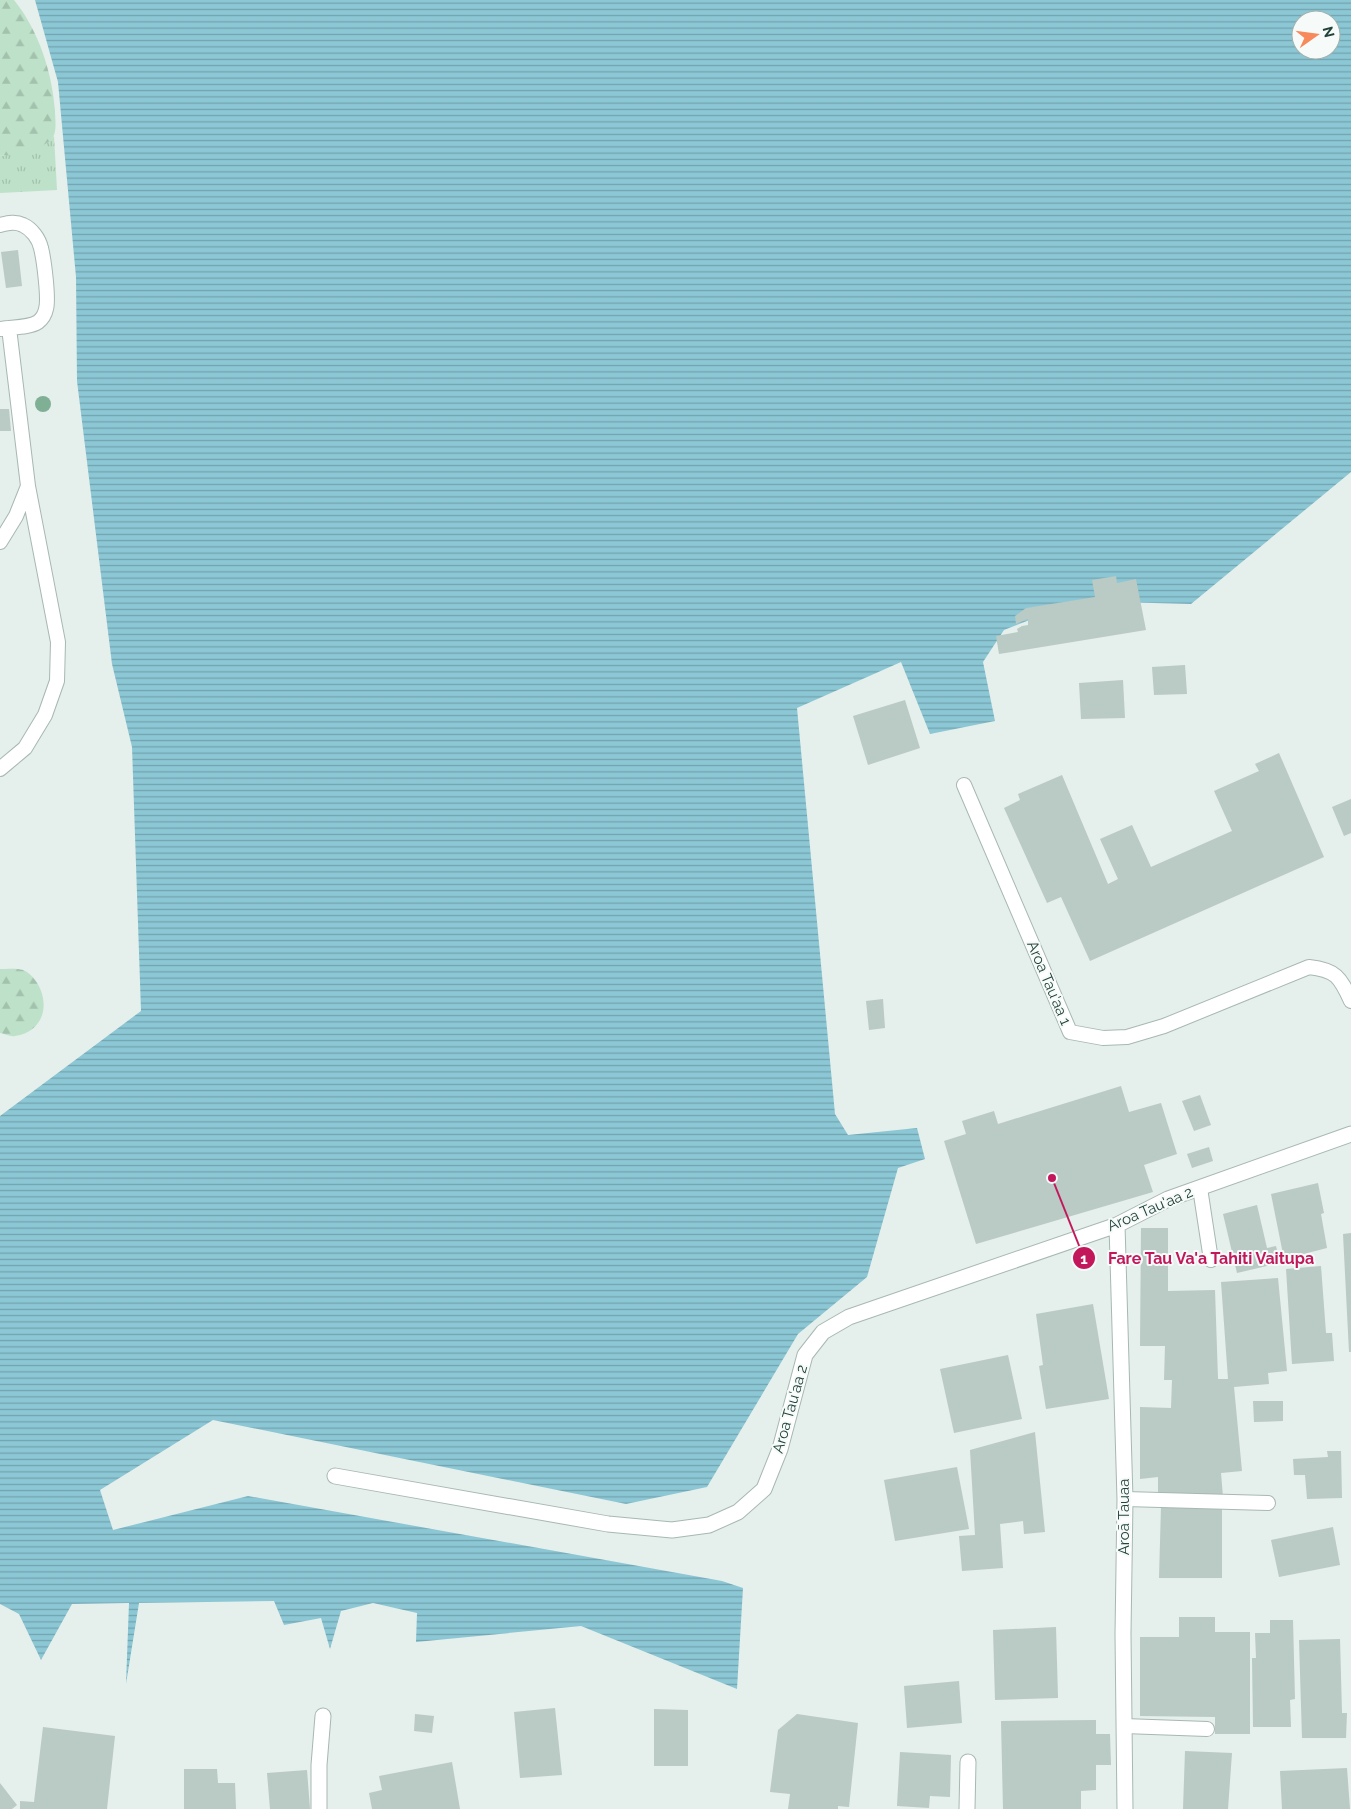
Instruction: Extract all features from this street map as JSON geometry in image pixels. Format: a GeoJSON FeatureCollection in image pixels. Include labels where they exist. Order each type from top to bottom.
{"type":"FeatureCollection","features":[{"type":"Feature","properties":{"kind":"street","name":"Aroa Tau'aa 2"},"geometry":{"type":"LineString","coordinates":[[335,1476],[608,1524],[672,1530],[709,1525],[738,1512],[764,1489],[780,1449],[805,1354],[822,1332],[848,1317],[1117,1224],[1168,1200],[1351,1134]]}},
{"type":"Feature","properties":{"kind":"street","name":"Aroā Tauaa"},"geometry":{"type":"LineString","coordinates":[[1117,1224],[1125,1499],[1125,1809]]}},
{"type":"Feature","properties":{"kind":"street"},"geometry":{"type":"LineString","coordinates":[[319,1809],[319,1765],[323,1716]]}},
{"type":"Feature","properties":{"kind":"street"},"geometry":{"type":"LineString","coordinates":[[967,1809],[968,1762]]}},
{"type":"Feature","properties":{"kind":"lane"},"geometry":{"type":"LineString","coordinates":[[0,224],[14,222],[23,225],[36,237],[41,248],[47,298],[44,316],[38,322],[31,325],[4,328],[28,486],[58,642],[57,681],[45,714],[25,748],[0,770]]}},
{"type":"Feature","properties":{"kind":"lane"},"geometry":{"type":"LineString","coordinates":[[0,542],[16,516],[28,486]]}},
{"type":"Feature","properties":{"kind":"lane","name":"Aroa Tau'aa 1"},"geometry":{"type":"LineString","coordinates":[[964,785],[1070,1032],[1103,1038],[1127,1037],[1164,1026],[1309,967],[1325,969],[1336,975],[1351,1001]]}},
{"type":"Feature","properties":{"kind":"lane"},"geometry":{"type":"LineString","coordinates":[[1200,1188],[1211,1260]]}},
{"type":"Feature","properties":{"kind":"lane"},"geometry":{"type":"LineString","coordinates":[[1125,1499],[1268,1503]]}},
{"type":"Feature","properties":{"kind":"lane"},"geometry":{"type":"LineString","coordinates":[[1124,1726],[1207,1729]]}},
{"type":"Feature","properties":{"kind":"green space"},"geometry":{"type":"Polygon","coordinates":[[[0,0],[14,0],[31,25],[37,38],[51,82],[56,124],[53,137],[49,142],[40,147],[7,155],[0,155],[0,0]]]}},
{"type":"Feature","properties":{"kind":"green space"},"geometry":{"type":"Polygon","coordinates":[[[54,136],[57,190],[0,193],[0,155],[4,156],[46,144],[54,136]]]}},
{"type":"Feature","properties":{"kind":"green space"},"geometry":{"type":"Polygon","coordinates":[[[0,969],[25,971],[33,977],[40,988],[44,1006],[42,1014],[39,1022],[33,1029],[25,1033],[10,1036],[0,1033],[0,969]]]}},
{"type":"Feature","properties":{"kind":"water"},"geometry":{"type":"Polygon","coordinates":[[[35,0],[1351,0],[1351,472],[1191,604],[1078,601],[1004,630],[983,662],[995,721],[930,734],[901,662],[797,708],[835,1114],[848,1135],[917,1128],[925,1159],[898,1168],[867,1277],[798,1334],[707,1487],[626,1504],[213,1420],[100,1490],[113,1530],[248,1496],[722,1581],[743,1588],[737,1689],[581,1626],[416,1642],[417,1613],[373,1603],[341,1611],[330,1649],[321,1618],[284,1625],[274,1601],[139,1603],[126,1684],[129,1603],[72,1604],[41,1660],[19,1614],[0,1604],[0,1116],[141,1011],[132,747],[112,664],[77,381],[76,277],[58,82],[35,0]]]}},
{"type":"Feature","properties":{"kind":"building"},"geometry":{"type":"Polygon","coordinates":[[[18,250],[22,286],[6,288],[1,252],[18,250]]]}},
{"type":"Feature","properties":{"kind":"building"},"geometry":{"type":"Polygon","coordinates":[[[0,409],[9,409],[11,431],[0,431],[0,409]]]}},
{"type":"Feature","properties":{"kind":"building"},"geometry":{"type":"Polygon","coordinates":[[[1116,576],[1117,583],[1136,579],[1146,630],[999,654],[996,636],[1018,632],[1017,629],[1028,625],[1028,619],[1016,624],[1015,616],[1026,608],[1095,597],[1092,580],[1116,576]]]}},
{"type":"Feature","properties":{"kind":"building"},"geometry":{"type":"Polygon","coordinates":[[[1185,665],[1187,694],[1154,695],[1152,667],[1185,665]]]}},
{"type":"Feature","properties":{"kind":"building"},"geometry":{"type":"Polygon","coordinates":[[[1123,680],[1125,718],[1081,719],[1079,683],[1123,680]]]}},
{"type":"Feature","properties":{"kind":"building"},"geometry":{"type":"Polygon","coordinates":[[[905,700],[920,748],[868,765],[853,716],[905,700]]]}},
{"type":"Feature","properties":{"kind":"building"},"geometry":{"type":"Polygon","coordinates":[[[1279,753],[1324,857],[1090,961],[1061,897],[1047,903],[1004,808],[1020,800],[1018,794],[1062,775],[1108,884],[1118,879],[1100,839],[1132,825],[1151,867],[1232,831],[1214,791],[1259,771],[1255,764],[1279,753]]]}},
{"type":"Feature","properties":{"kind":"building"},"geometry":{"type":"Polygon","coordinates":[[[1351,799],[1351,833],[1344,836],[1332,807],[1351,799]]]}},
{"type":"Feature","properties":{"kind":"building"},"geometry":{"type":"Polygon","coordinates":[[[883,999],[885,1028],[869,1030],[866,1001],[883,999]]]}},
{"type":"Feature","properties":{"kind":"building"},"geometry":{"type":"Polygon","coordinates":[[[1121,1086],[1129,1112],[1161,1103],[1177,1154],[1144,1165],[1153,1192],[976,1244],[944,1141],[966,1134],[962,1121],[994,1111],[998,1124],[1121,1086]]]}},
{"type":"Feature","properties":{"kind":"building"},"geometry":{"type":"Polygon","coordinates":[[[1200,1095],[1211,1125],[1194,1131],[1182,1101],[1200,1095]]]}},
{"type":"Feature","properties":{"kind":"building"},"geometry":{"type":"Polygon","coordinates":[[[1209,1147],[1213,1161],[1192,1168],[1187,1154],[1209,1147]]]}},
{"type":"Feature","properties":{"kind":"building"},"geometry":{"type":"Polygon","coordinates":[[[1318,1183],[1324,1213],[1321,1214],[1327,1248],[1284,1259],[1271,1194],[1318,1183]]]}},
{"type":"Feature","properties":{"kind":"building"},"geometry":{"type":"Polygon","coordinates":[[[1257,1205],[1267,1248],[1276,1246],[1280,1263],[1237,1273],[1223,1214],[1257,1205]]]}},
{"type":"Feature","properties":{"kind":"building"},"geometry":{"type":"Polygon","coordinates":[[[1141,1228],[1168,1228],[1168,1291],[1215,1290],[1218,1379],[1228,1379],[1221,1282],[1278,1278],[1287,1371],[1268,1373],[1269,1384],[1234,1387],[1242,1471],[1221,1473],[1223,1497],[1158,1497],[1158,1477],[1140,1479],[1140,1407],[1171,1408],[1172,1380],[1164,1380],[1165,1346],[1140,1346],[1141,1228]]]}},
{"type":"Feature","properties":{"kind":"building"},"geometry":{"type":"Polygon","coordinates":[[[1351,1233],[1351,1352],[1349,1352],[1343,1234],[1351,1233]]]}},
{"type":"Feature","properties":{"kind":"building"},"geometry":{"type":"Polygon","coordinates":[[[1321,1266],[1326,1333],[1332,1333],[1334,1361],[1292,1364],[1286,1269],[1321,1266]]]}},
{"type":"Feature","properties":{"kind":"building"},"geometry":{"type":"Polygon","coordinates":[[[1093,1304],[1109,1399],[1046,1409],[1039,1366],[1043,1365],[1036,1314],[1093,1304]]]}},
{"type":"Feature","properties":{"kind":"building"},"geometry":{"type":"Polygon","coordinates":[[[1008,1355],[1022,1419],[954,1433],[940,1369],[1008,1355]]]}},
{"type":"Feature","properties":{"kind":"building"},"geometry":{"type":"Polygon","coordinates":[[[1253,1401],[1283,1401],[1283,1421],[1254,1422],[1253,1401]]]}},
{"type":"Feature","properties":{"kind":"building"},"geometry":{"type":"Polygon","coordinates":[[[1035,1432],[1045,1532],[1024,1534],[1023,1521],[1000,1524],[1003,1568],[962,1571],[959,1536],[975,1535],[970,1450],[1035,1432]]]}},
{"type":"Feature","properties":{"kind":"building"},"geometry":{"type":"Polygon","coordinates":[[[1327,1451],[1341,1451],[1342,1498],[1307,1499],[1305,1475],[1294,1475],[1293,1459],[1328,1457],[1327,1451]]]}},
{"type":"Feature","properties":{"kind":"building"},"geometry":{"type":"Polygon","coordinates":[[[957,1467],[969,1529],[895,1541],[884,1480],[957,1467]]]}},
{"type":"Feature","properties":{"kind":"building"},"geometry":{"type":"Polygon","coordinates":[[[1161,1507],[1222,1508],[1222,1578],[1159,1578],[1161,1507]]]}},
{"type":"Feature","properties":{"kind":"building"},"geometry":{"type":"Polygon","coordinates":[[[1333,1527],[1340,1565],[1279,1577],[1271,1540],[1333,1527]]]}},
{"type":"Feature","properties":{"kind":"building"},"geometry":{"type":"Polygon","coordinates":[[[1179,1617],[1215,1617],[1215,1632],[1250,1632],[1250,1734],[1215,1734],[1215,1717],[1140,1716],[1140,1637],[1179,1637],[1179,1617]]]}},
{"type":"Feature","properties":{"kind":"building"},"geometry":{"type":"Polygon","coordinates":[[[1270,1620],[1293,1620],[1295,1699],[1290,1700],[1291,1727],[1253,1727],[1252,1658],[1256,1658],[1255,1633],[1270,1633],[1270,1620]]]}},
{"type":"Feature","properties":{"kind":"building"},"geometry":{"type":"Polygon","coordinates":[[[1056,1627],[1058,1698],[995,1700],[993,1630],[1056,1627]]]}},
{"type":"Feature","properties":{"kind":"building"},"geometry":{"type":"Polygon","coordinates":[[[1340,1639],[1342,1713],[1347,1713],[1346,1738],[1302,1738],[1299,1640],[1340,1639]]]}},
{"type":"Feature","properties":{"kind":"building"},"geometry":{"type":"Polygon","coordinates":[[[959,1681],[962,1723],[907,1728],[904,1686],[959,1681]]]}},
{"type":"Feature","properties":{"kind":"building"},"geometry":{"type":"Polygon","coordinates":[[[555,1708],[562,1775],[520,1778],[514,1712],[555,1708]]]}},
{"type":"Feature","properties":{"kind":"building"},"geometry":{"type":"Polygon","coordinates":[[[654,1709],[688,1710],[688,1766],[654,1766],[654,1709]]]}},
{"type":"Feature","properties":{"kind":"building"},"geometry":{"type":"Polygon","coordinates":[[[415,1714],[434,1716],[432,1733],[414,1731],[415,1714]]]}},
{"type":"Feature","properties":{"kind":"building"},"geometry":{"type":"Polygon","coordinates":[[[797,1714],[858,1723],[849,1807],[838,1806],[838,1809],[788,1809],[790,1794],[770,1792],[778,1730],[797,1714]]]}},
{"type":"Feature","properties":{"kind":"building"},"geometry":{"type":"Polygon","coordinates":[[[1096,1720],[1096,1734],[1110,1734],[1111,1765],[1096,1765],[1096,1790],[1081,1791],[1081,1809],[1003,1809],[1001,1721],[1096,1720]]]}},
{"type":"Feature","properties":{"kind":"building"},"geometry":{"type":"Polygon","coordinates":[[[43,1727],[115,1736],[107,1809],[20,1809],[20,1801],[34,1802],[43,1727]]]}},
{"type":"Feature","properties":{"kind":"building"},"geometry":{"type":"Polygon","coordinates":[[[1185,1751],[1232,1753],[1228,1809],[1183,1809],[1185,1751]]]}},
{"type":"Feature","properties":{"kind":"building"},"geometry":{"type":"Polygon","coordinates":[[[900,1752],[951,1755],[950,1797],[930,1796],[929,1808],[897,1806],[900,1752]]]}},
{"type":"Feature","properties":{"kind":"building"},"geometry":{"type":"Polygon","coordinates":[[[452,1762],[460,1809],[372,1809],[369,1793],[382,1790],[379,1776],[452,1762]]]}},
{"type":"Feature","properties":{"kind":"building"},"geometry":{"type":"Polygon","coordinates":[[[1347,1768],[1350,1809],[1282,1809],[1280,1771],[1347,1768]]]}},
{"type":"Feature","properties":{"kind":"building"},"geometry":{"type":"Polygon","coordinates":[[[184,1769],[217,1769],[218,1783],[235,1783],[236,1809],[184,1809],[184,1769]]]}},
{"type":"Feature","properties":{"kind":"building"},"geometry":{"type":"Polygon","coordinates":[[[307,1770],[310,1809],[270,1809],[267,1773],[307,1770]]]}},
{"type":"Feature","properties":{"kind":"building"},"geometry":{"type":"Polygon","coordinates":[[[0,1783],[17,1805],[12,1809],[0,1809],[0,1783]]]}},
{"type":"Feature","properties":{"kind":"place","name":"Fare Tau Va'a Tahiti Vaitupa"},"geometry":{"type":"Point","coordinates":[1052,1178]}}]}
